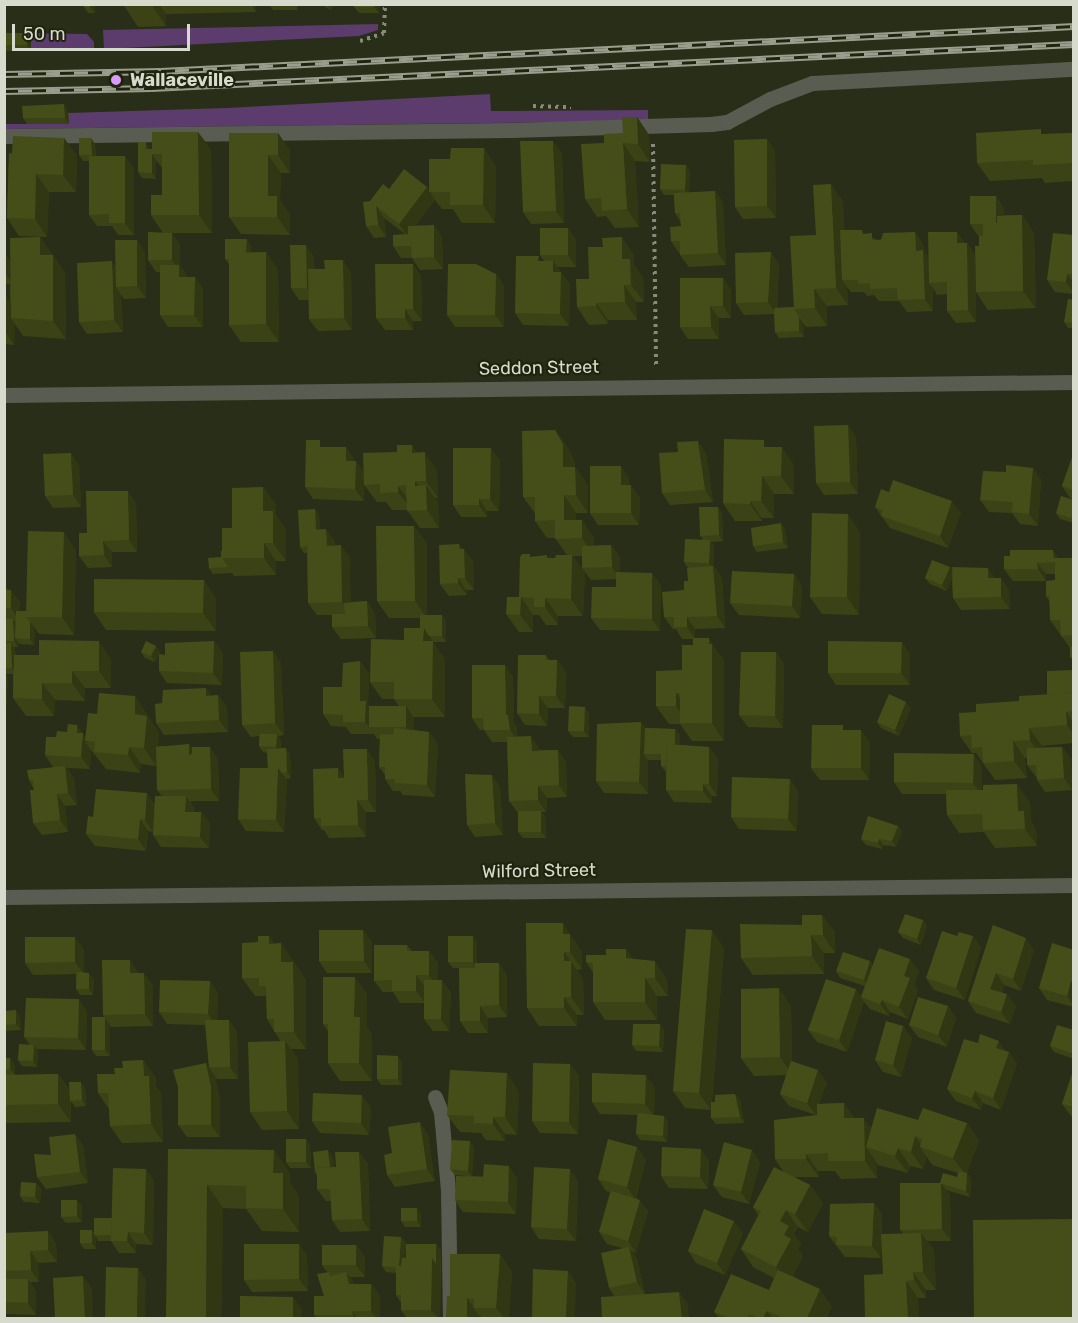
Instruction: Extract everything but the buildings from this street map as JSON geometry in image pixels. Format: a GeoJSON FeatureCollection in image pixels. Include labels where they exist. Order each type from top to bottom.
{"type":"FeatureCollection","features":[{"type":"Feature","properties":{"kind":"street"},"geometry":{"type":"LineString","coordinates":[[4,136],[653,126],[727,122],[770,99],[812,83],[1074,69]]}},
{"type":"Feature","properties":{"kind":"street","name":"Seddon Street"},"geometry":{"type":"LineString","coordinates":[[4,395],[1074,382]]}},
{"type":"Feature","properties":{"kind":"street","name":"Wilford Street"},"geometry":{"type":"LineString","coordinates":[[4,897],[1074,885]]}},
{"type":"Feature","properties":{"kind":"street"},"geometry":{"type":"LineString","coordinates":[[435,1097],[441,1112],[448,1191],[450,1318]]}},
{"type":"Feature","properties":{"kind":"path"},"geometry":{"type":"LineString","coordinates":[[360,41],[384,33],[385,4]]}},
{"type":"Feature","properties":{"kind":"path"},"geometry":{"type":"LineString","coordinates":[[653,126],[656,386]]}},
{"type":"Feature","properties":{"kind":"shaded area"},"geometry":{"type":"Polygon","coordinates":[[[378,24],[378,30],[359,36],[104,49],[103,30],[378,24]]]}},
{"type":"Feature","properties":{"kind":"shaded area"},"geometry":{"type":"Polygon","coordinates":[[[13,33],[87,34],[94,42],[94,49],[31,50],[13,33]]]}},
{"type":"Feature","properties":{"kind":"shaded area"},"geometry":{"type":"Polygon","coordinates":[[[490,94],[491,111],[648,110],[648,121],[5,129],[4,124],[68,124],[68,113],[227,108],[490,94]]]}},
{"type":"Feature","properties":{"kind":"railway"},"geometry":{"type":"LineString","coordinates":[[4,74],[161,71],[1074,26]]}},
{"type":"Feature","properties":{"kind":"railway"},"geometry":{"type":"LineString","coordinates":[[4,91],[151,88],[1074,44]]}},
{"type":"Feature","properties":{"kind":"place","name":"Wallaceville"},"geometry":{"type":"Point","coordinates":[116,80]}}]}
